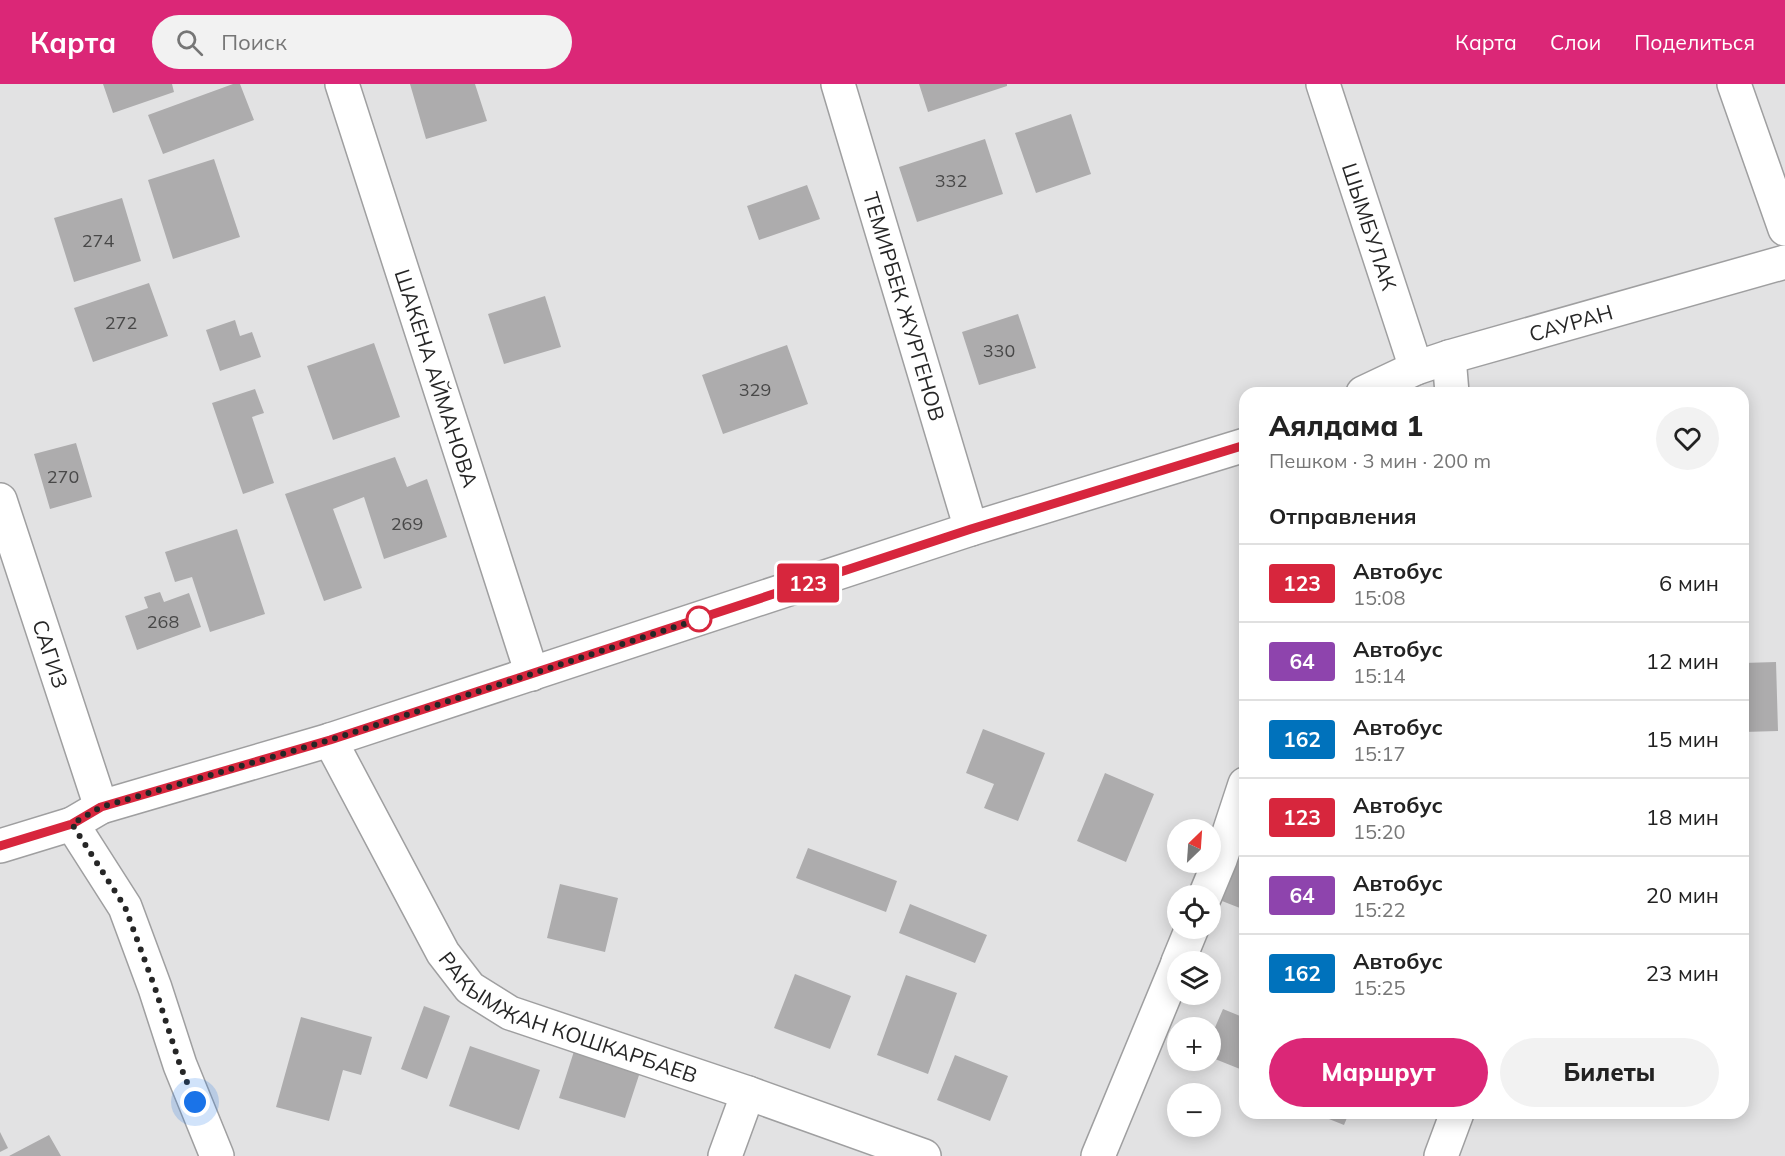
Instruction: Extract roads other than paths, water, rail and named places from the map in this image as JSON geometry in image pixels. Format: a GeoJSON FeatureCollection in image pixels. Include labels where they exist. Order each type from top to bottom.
{"type":"FeatureCollection","features":[{"type":"Feature","properties":{"kind":"street","name":"ШАКЕНА АЙМАНОВА"},"geometry":{"type":"LineString","coordinates":[[342,84],[532,674]]}},
{"type":"Feature","properties":{"kind":"street","name":"ТЕМИРБЕК ЖУРГЕНОВ"},"geometry":{"type":"LineString","coordinates":[[838,84],[971,529]]}},
{"type":"Feature","properties":{"kind":"street","name":"ШЫМБУЛАК"},"geometry":{"type":"LineString","coordinates":[[1323,84],[1416,368]]}},
{"type":"Feature","properties":{"kind":"street"},"geometry":{"type":"LineString","coordinates":[[1734,84],[1785,229]]}},
{"type":"Feature","properties":{"kind":"street","name":"САУРАН"},"geometry":{"type":"LineString","coordinates":[[1376,387],[1416,368],[1449,357],[1785,262]]}},
{"type":"Feature","properties":{"kind":"street"},"geometry":{"type":"LineString","coordinates":[[1449,357],[1452,387]]}},
{"type":"Feature","properties":{"kind":"street"},"geometry":{"type":"LineString","coordinates":[[0,846],[72,824],[101,807],[330,740],[971,529],[1239,447]]}},
{"type":"Feature","properties":{"kind":"street","name":"САГИЗ"},"geometry":{"type":"LineString","coordinates":[[0,500],[101,807]]}},
{"type":"Feature","properties":{"kind":"street","name":"РАКЫМЖАН КОШКАРБАЕВ"},"geometry":{"type":"LineString","coordinates":[[330,740],[442,953],[470,988],[510,1013],[748,1093],[924,1156]]}},
{"type":"Feature","properties":{"kind":"street"},"geometry":{"type":"LineString","coordinates":[[1210,885],[1239,802]]}},
{"type":"Feature","properties":{"kind":"street"},"geometry":{"type":"LineString","coordinates":[[72,824],[125,907],[180,1065],[217,1156]]}},
{"type":"Feature","properties":{"kind":"street"},"geometry":{"type":"LineString","coordinates":[[1098,1156],[1167,989]]}},
{"type":"Feature","properties":{"kind":"street"},"geometry":{"type":"LineString","coordinates":[[725,1156],[748,1093]]}},
{"type":"Feature","properties":{"kind":"street"},"geometry":{"type":"LineString","coordinates":[[1441,1156],[1455,1119]]}}]}
